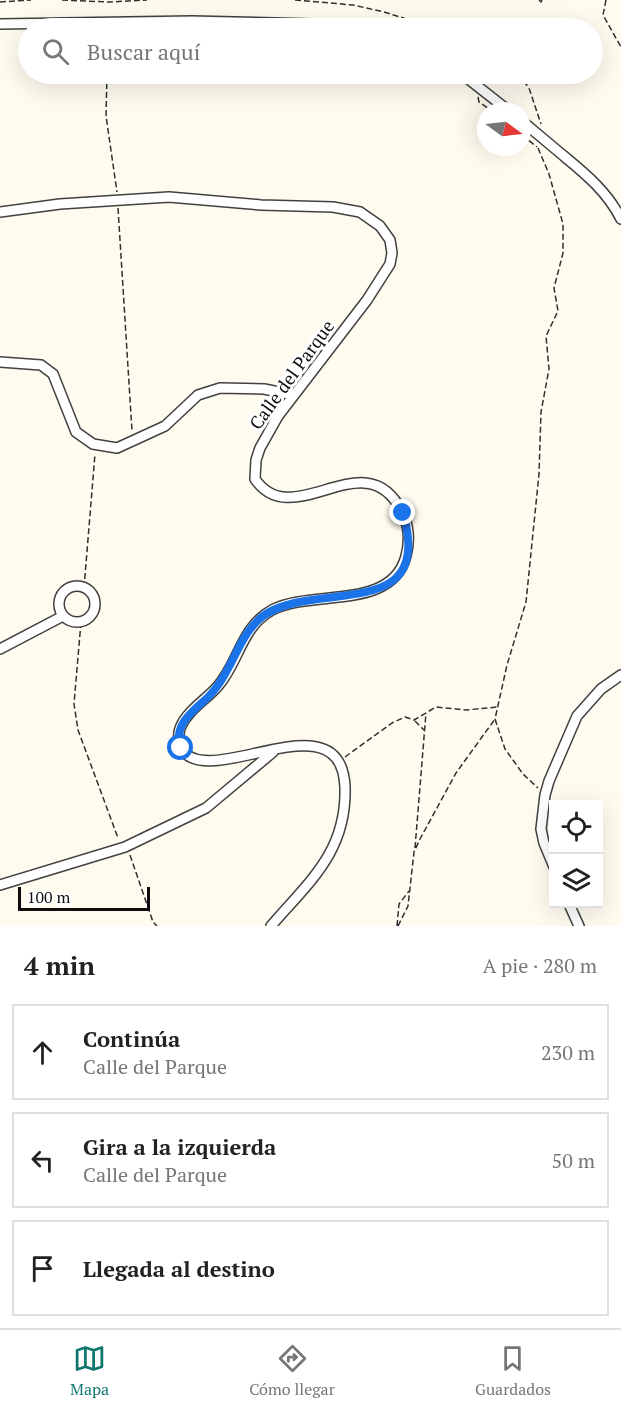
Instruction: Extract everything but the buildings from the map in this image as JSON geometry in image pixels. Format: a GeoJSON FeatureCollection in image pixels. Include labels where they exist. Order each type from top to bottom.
{"type":"FeatureCollection","features":[{"type":"Feature","properties":{"kind":"street"},"geometry":{"type":"LineString","coordinates":[[0,24],[18,24]]}},
{"type":"Feature","properties":{"kind":"street"},"geometry":{"type":"LineString","coordinates":[[474,84],[497,102]]}},
{"type":"Feature","properties":{"kind":"street"},"geometry":{"type":"LineString","coordinates":[[531,129],[592,180],[606,195],[621,219]]}},
{"type":"Feature","properties":{"kind":"street","name":"Calle del Parque"},"geometry":{"type":"LineString","coordinates":[[0,212],[60,204],[169,197],[261,205],[333,207],[360,212],[387,234],[391,247],[391,260],[380,281],[278,416],[260,448],[255,479],[263,489],[297,498],[359,481],[380,488],[395,501],[403,513],[407,527],[408,550],[400,573],[382,588],[356,595],[327,597],[285,606],[274,609],[259,619],[246,635],[228,673],[188,716],[180,728],[181,748],[189,756],[197,759],[222,759],[315,746],[330,751],[339,761]]}},
{"type":"Feature","properties":{"kind":"street"},"geometry":{"type":"LineString","coordinates":[[0,362],[41,365],[53,374],[76,432],[96,444],[117,448],[165,426],[198,395],[220,388],[264,389],[294,395]]}},
{"type":"Feature","properties":{"kind":"street"},"geometry":{"type":"LineString","coordinates":[[72,587],[89,590],[96,606],[93,614],[81,622],[70,621],[63,616],[60,599],[64,592],[72,587]]}},
{"type":"Feature","properties":{"kind":"street"},"geometry":{"type":"LineString","coordinates":[[0,649],[63,616]]}},
{"type":"Feature","properties":{"kind":"street"},"geometry":{"type":"LineString","coordinates":[[549,855],[541,829],[544,795],[549,781],[577,716],[600,689],[621,675]]}},
{"type":"Feature","properties":{"kind":"street"},"geometry":{"type":"LineString","coordinates":[[0,885],[124,847],[206,808],[275,750]]}},
{"type":"Feature","properties":{"kind":"street"},"geometry":{"type":"LineString","coordinates":[[271,926],[323,866],[332,851],[342,823],[344,807],[344,773],[339,761]]}},
{"type":"Feature","properties":{"kind":"street"},"geometry":{"type":"LineString","coordinates":[[571,908],[579,926]]}},
{"type":"Feature","properties":{"kind":"path"},"geometry":{"type":"LineString","coordinates":[[0,2],[31,0]]}},
{"type":"Feature","properties":{"kind":"path"},"geometry":{"type":"LineString","coordinates":[[62,0],[109,3],[147,0]]}},
{"type":"Feature","properties":{"kind":"path"},"geometry":{"type":"LineString","coordinates":[[295,0],[353,5],[403,18]]}},
{"type":"Feature","properties":{"kind":"path"},"geometry":{"type":"LineString","coordinates":[[606,0],[603,15],[621,47]]}},
{"type":"Feature","properties":{"kind":"path"},"geometry":{"type":"LineString","coordinates":[[107,84],[106,116],[118,200],[133,440]]}},
{"type":"Feature","properties":{"kind":"path"},"geometry":{"type":"LineString","coordinates":[[526,84],[542,130]]}},
{"type":"Feature","properties":{"kind":"path"},"geometry":{"type":"LineString","coordinates":[[414,852],[456,773],[495,719],[526,602],[539,474],[541,412],[549,369],[546,336],[558,311],[554,288],[563,253],[563,224],[549,174],[538,148],[531,142]]}},
{"type":"Feature","properties":{"kind":"path"},"geometry":{"type":"LineString","coordinates":[[538,148],[540,144]]}},
{"type":"Feature","properties":{"kind":"path"},"geometry":{"type":"LineString","coordinates":[[84,588],[96,444]]}},
{"type":"Feature","properties":{"kind":"path"},"geometry":{"type":"LineString","coordinates":[[81,622],[74,704],[78,730],[153,922],[157,926]]}},
{"type":"Feature","properties":{"kind":"path"},"geometry":{"type":"LineString","coordinates":[[414,720],[436,707],[466,711],[498,707]]}},
{"type":"Feature","properties":{"kind":"path"},"geometry":{"type":"LineString","coordinates":[[398,926],[408,906],[411,890],[426,712]]}},
{"type":"Feature","properties":{"kind":"path"},"geometry":{"type":"LineString","coordinates":[[339,761],[392,723],[405,717],[414,720],[424,731]]}},
{"type":"Feature","properties":{"kind":"path"},"geometry":{"type":"LineString","coordinates":[[495,719],[505,749],[523,774],[544,795]]}},
{"type":"Feature","properties":{"kind":"path"},"geometry":{"type":"LineString","coordinates":[[398,926],[399,904],[411,890]]}},
{"type":"Feature","properties":{"kind":"route"},"geometry":{"type":"LineString","coordinates":[[181,748],[179,735],[184,721],[228,673],[246,635],[259,619],[274,609],[285,606],[327,597],[356,595],[382,588],[400,573],[408,550],[407,527],[403,513]]}}]}
